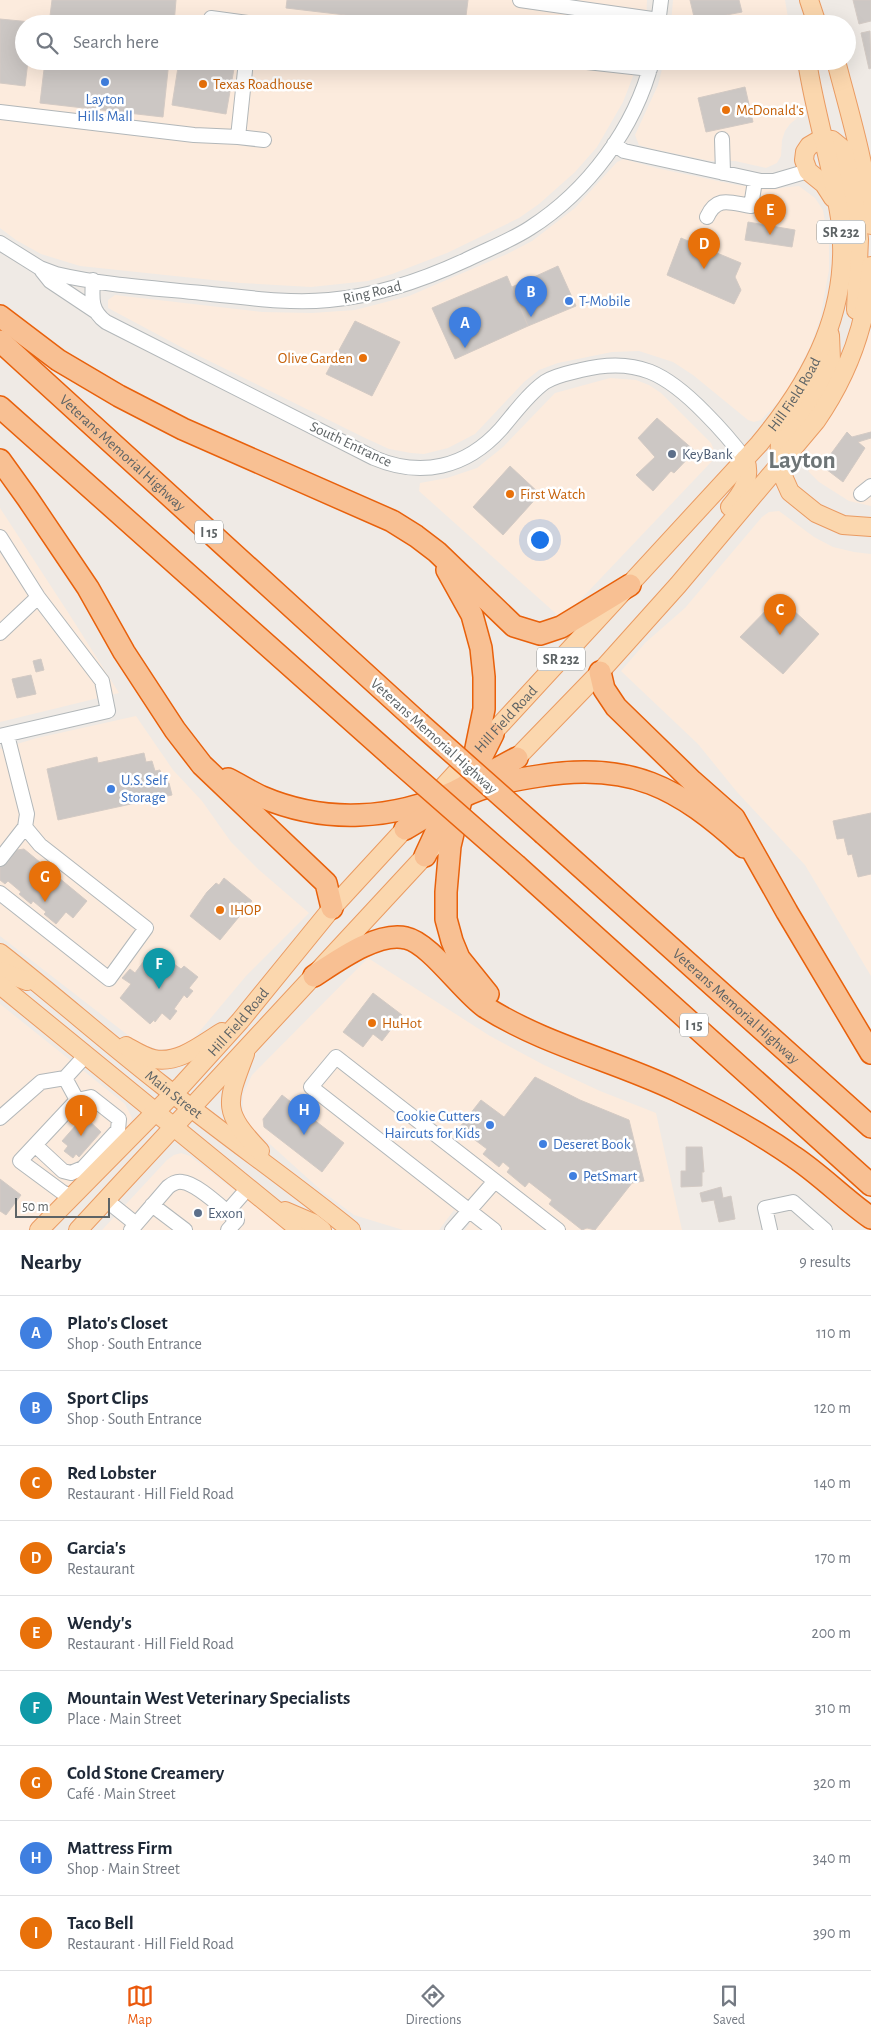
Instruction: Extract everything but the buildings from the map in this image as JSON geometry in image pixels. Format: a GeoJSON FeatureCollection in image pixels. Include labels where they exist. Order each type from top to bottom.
{"type":"FeatureCollection","features":[{"type":"Feature","properties":{"kind":"highway"},"geometry":{"type":"LineString","coordinates":[[0,316],[58,360],[119,396],[182,429],[392,521],[437,552],[514,626],[540,634],[561,627],[630,585]]}},
{"type":"Feature","properties":{"kind":"highway","name":"Veterans Memorial Highway"},"geometry":{"type":"LineString","coordinates":[[0,341],[418,723],[871,1127]]}},
{"type":"Feature","properties":{"kind":"highway","name":"I 15"},"geometry":{"type":"LineString","coordinates":[[0,408],[517,866],[871,1185]]}},
{"type":"Feature","properties":{"kind":"highway"},"geometry":{"type":"LineString","coordinates":[[0,460],[28,498],[88,588],[124,652],[175,730],[202,765],[326,883],[332,908]]}},
{"type":"Feature","properties":{"kind":"highway"},"geometry":{"type":"LineString","coordinates":[[437,552],[472,615],[481,648],[484,677],[484,708],[475,753],[454,800],[446,892],[446,919],[459,958],[490,998],[538,1035]]}},
{"type":"Feature","properties":{"kind":"highway"},"geometry":{"type":"LineString","coordinates":[[600,672],[606,693],[616,707],[692,781],[734,818],[871,1053]]}},
{"type":"Feature","properties":{"kind":"highway"},"geometry":{"type":"LineString","coordinates":[[425,856],[454,800],[493,734]]}},
{"type":"Feature","properties":{"kind":"highway"},"geometry":{"type":"LineString","coordinates":[[405,829],[454,800],[516,758]]}},
{"type":"Feature","properties":{"kind":"highway"},"geometry":{"type":"LineString","coordinates":[[202,765],[261,797],[291,808],[322,814],[355,817],[454,800],[491,786],[529,777],[574,771],[605,772],[634,777],[662,787],[682,798],[717,823],[757,860]]}},
{"type":"Feature","properties":{"kind":"highway"},"geometry":{"type":"LineString","coordinates":[[314,976],[348,954],[374,942],[391,937],[407,938],[423,947],[484,1006],[538,1035],[674,1089],[739,1122],[795,1157],[871,1218]]}},
{"type":"Feature","properties":{"kind":"main road"},"geometry":{"type":"LineString","coordinates":[[810,0],[813,15]]}},
{"type":"Feature","properties":{"kind":"main road","name":"Hill Field Road"},"geometry":{"type":"LineString","coordinates":[[454,800],[475,753],[745,459],[779,420],[798,394],[813,368],[830,326],[838,290],[842,241],[838,210],[809,70]]}},
{"type":"Feature","properties":{"kind":"main road","name":"SR 232"},"geometry":{"type":"LineString","coordinates":[[838,70],[864,176],[871,224]]}},
{"type":"Feature","properties":{"kind":"main road"},"geometry":{"type":"LineString","coordinates":[[838,210],[824,184],[808,171],[804,160],[806,150],[813,142],[823,139],[834,140],[844,151],[855,202],[859,239],[856,343]]}},
{"type":"Feature","properties":{"kind":"main road","name":"Hill Field Road"},"geometry":{"type":"LineString","coordinates":[[491,786],[600,672],[781,468],[826,406],[848,366],[866,306],[871,266]]}},
{"type":"Feature","properties":{"kind":"main road"},"geometry":{"type":"LineString","coordinates":[[830,326],[831,360],[810,402],[780,444],[781,468],[790,492],[816,513],[843,525],[871,527]]}},
{"type":"Feature","properties":{"kind":"main road"},"geometry":{"type":"LineString","coordinates":[[667,598],[695,548],[741,494],[747,474],[745,459]]}},
{"type":"Feature","properties":{"kind":"main road","name":"Hill Field Road"},"geometry":{"type":"LineString","coordinates":[[39,1230],[156,1112],[240,1022],[332,908],[405,829]]}},
{"type":"Feature","properties":{"kind":"main road","name":"Hill Field Road"},"geometry":{"type":"LineString","coordinates":[[78,1230],[248,1044],[425,856]]}},
{"type":"Feature","properties":{"kind":"main road","name":"Main Street"},"geometry":{"type":"LineString","coordinates":[[0,953],[249,1154],[289,1180],[351,1228]]}},
{"type":"Feature","properties":{"kind":"main road"},"geometry":{"type":"LineString","coordinates":[[0,970],[4,974],[41,985]]}},
{"type":"Feature","properties":{"kind":"main road","name":"Main Street"},"geometry":{"type":"LineString","coordinates":[[0,985],[300,1230]]}},
{"type":"Feature","properties":{"kind":"main road"},"geometry":{"type":"LineString","coordinates":[[103,1035],[150,1058],[167,1060],[188,1053],[240,1022]]}},
{"type":"Feature","properties":{"kind":"main road"},"geometry":{"type":"LineString","coordinates":[[248,1044],[232,1093],[232,1114],[243,1133],[289,1180]]}},
{"type":"Feature","properties":{"kind":"main road"},"geometry":{"type":"LineString","coordinates":[[264,1202],[313,1223],[322,1230]]}},
{"type":"Feature","properties":{"kind":"street"},"geometry":{"type":"LineString","coordinates":[[520,0],[615,15]]}},
{"type":"Feature","properties":{"kind":"street"},"geometry":{"type":"LineString","coordinates":[[660,15],[661,0]]}},
{"type":"Feature","properties":{"kind":"street"},"geometry":{"type":"LineString","coordinates":[[238,137],[245,70]]}},
{"type":"Feature","properties":{"kind":"street","name":"Ring Road"},"geometry":{"type":"LineString","coordinates":[[0,242],[18,256],[40,268],[56,274],[93,280],[283,301],[343,299],[395,288],[453,266],[530,228],[570,197],[593,174],[614,144],[638,102],[649,70]]}},
{"type":"Feature","properties":{"kind":"street"},"geometry":{"type":"LineString","coordinates":[[0,112],[194,135],[264,140]]}},
{"type":"Feature","properties":{"kind":"street"},"geometry":{"type":"LineString","coordinates":[[722,139],[723,173]]}},
{"type":"Feature","properties":{"kind":"street"},"geometry":{"type":"LineString","coordinates":[[614,144],[624,151],[755,180],[774,182],[808,171]]}},
{"type":"Feature","properties":{"kind":"street"},"geometry":{"type":"LineString","coordinates":[[707,217],[712,206],[721,201],[751,206],[755,180]]}},
{"type":"Feature","properties":{"kind":"street","name":"South Entrance"},"geometry":{"type":"LineString","coordinates":[[40,268],[50,281],[95,311],[101,319],[113,326],[374,458],[396,466],[414,469],[430,468],[467,457],[487,443],[524,402],[546,382],[568,373],[614,365],[651,372],[673,383],[714,422],[745,459]]}},
{"type":"Feature","properties":{"kind":"street"},"geometry":{"type":"LineString","coordinates":[[93,280],[91,300],[95,311]]}},
{"type":"Feature","properties":{"kind":"street"},"geometry":{"type":"LineString","coordinates":[[0,537],[38,597],[102,681],[108,711],[4,735],[27,814],[25,827],[0,859]]}},
{"type":"Feature","properties":{"kind":"street"},"geometry":{"type":"LineString","coordinates":[[0,633],[38,597]]}},
{"type":"Feature","properties":{"kind":"street"},"geometry":{"type":"LineString","coordinates":[[0,893],[109,979],[146,928],[40,845],[25,827]]}},
{"type":"Feature","properties":{"kind":"street"},"geometry":{"type":"LineString","coordinates":[[0,998],[22,1002]]}},
{"type":"Feature","properties":{"kind":"street"},"geometry":{"type":"LineString","coordinates":[[0,1118],[41,1082],[65,1078],[86,1055]]}},
{"type":"Feature","properties":{"kind":"street"},"geometry":{"type":"LineString","coordinates":[[494,1230],[311,1087],[336,1057],[558,1230]]}},
{"type":"Feature","properties":{"kind":"street"},"geometry":{"type":"LineString","coordinates":[[65,1078],[77,1100]]}},
{"type":"Feature","properties":{"kind":"street"},"geometry":{"type":"LineString","coordinates":[[36,1145],[63,1171],[71,1173],[83,1168],[118,1130],[119,1119],[91,1097],[77,1100],[20,1161],[62,1192],[72,1197]]}},
{"type":"Feature","properties":{"kind":"street"},"geometry":{"type":"LineString","coordinates":[[106,1200],[133,1227],[168,1187],[181,1181],[194,1186],[237,1220],[228,1230]]}},
{"type":"Feature","properties":{"kind":"street"},"geometry":{"type":"LineString","coordinates":[[452,1230],[494,1181]]}},
{"type":"Feature","properties":{"kind":"street"},"geometry":{"type":"LineString","coordinates":[[227,1212],[248,1188]]}},
{"type":"Feature","properties":{"kind":"street"},"geometry":{"type":"LineString","coordinates":[[770,1230],[765,1208],[793,1202],[826,1230]]}},
{"type":"Feature","properties":{"kind":"street"},"geometry":{"type":"LineString","coordinates":[[152,1205],[185,1230]]}},
{"type":"Feature","properties":{"kind":"shaded area"},"geometry":{"type":"Polygon","coordinates":[[[0,0],[647,0],[646,15],[15,15],[15,70],[635,70],[623,102],[597,147],[575,172],[539,204],[519,218],[447,253],[368,281],[311,287],[241,283],[80,266],[41,254],[16,240],[0,228],[0,0]]]}},
{"type":"Feature","properties":{"kind":"shaded area"},"geometry":{"type":"Polygon","coordinates":[[[673,0],[785,0],[788,15],[672,15],[673,0]]]}},
{"type":"Feature","properties":{"kind":"shaded area"},"geometry":{"type":"Polygon","coordinates":[[[662,70],[798,70],[805,109],[785,131],[782,140],[781,156],[777,163],[766,168],[735,161],[710,161],[639,145],[635,135],[658,85],[662,70]]]}},
{"type":"Feature","properties":{"kind":"shaded area"},"geometry":{"type":"Polygon","coordinates":[[[624,159],[656,168],[737,185],[770,189],[799,186],[815,198],[823,210],[829,245],[829,270],[820,319],[811,345],[784,396],[761,420],[754,422],[748,420],[693,375],[673,362],[639,351],[612,352],[558,363],[539,370],[524,382],[475,434],[448,448],[424,454],[411,453],[389,449],[363,437],[183,348],[108,308],[108,300],[115,295],[262,312],[312,313],[355,310],[409,296],[507,254],[532,241],[575,208],[617,162],[624,159]]]}},
{"type":"Feature","properties":{"kind":"shaded area"},"geometry":{"type":"Polygon","coordinates":[[[871,329],[871,506],[849,501],[819,482],[809,472],[805,457],[807,447],[844,393],[871,329]]]}},
{"type":"Feature","properties":{"kind":"shaded area"},"geometry":{"type":"Polygon","coordinates":[[[610,378],[636,380],[649,385],[661,393],[711,443],[715,458],[562,619],[419,491],[420,483],[447,478],[477,468],[503,447],[555,393],[610,378]]]}},
{"type":"Feature","properties":{"kind":"shaded area"},"geometry":{"type":"Polygon","coordinates":[[[0,508],[71,617],[119,693],[0,722],[0,508]]]}},
{"type":"Feature","properties":{"kind":"shaded area"},"geometry":{"type":"Polygon","coordinates":[[[779,511],[814,537],[833,547],[871,554],[871,976],[805,865],[737,792],[698,744],[621,671],[645,643],[685,608],[762,517],[769,512],[779,511]]]}},
{"type":"Feature","properties":{"kind":"shaded area"},"geometry":{"type":"Polygon","coordinates":[[[136,716],[173,770],[202,801],[231,842],[258,869],[309,913],[246,976],[194,1038],[183,1046],[170,1049],[157,1049],[138,1043],[0,936],[0,749],[37,738],[136,716]]]}},
{"type":"Feature","properties":{"kind":"shaded area"},"geometry":{"type":"Polygon","coordinates":[[[368,958],[490,1036],[544,1065],[600,1091],[656,1113],[682,1230],[465,1230],[470,1223],[454,1210],[439,1230],[403,1230],[354,1215],[323,1192],[251,1127],[243,1113],[243,1094],[252,1075],[368,958]]]}},
{"type":"Feature","properties":{"kind":"shaded area"},"geometry":{"type":"Polygon","coordinates":[[[0,1004],[125,1104],[132,1118],[128,1128],[76,1184],[28,1230],[0,1230],[0,1004]]]}},
{"type":"Feature","properties":{"kind":"shaded area"},"geometry":{"type":"Polygon","coordinates":[[[181,1153],[190,1156],[286,1230],[102,1230],[167,1160],[181,1153]]]}},
{"type":"Feature","properties":{"kind":"place","name":"Layton Hills Mall"},"geometry":{"type":"Point","coordinates":[105,82]}},
{"type":"Feature","properties":{"kind":"place","name":"Texas Roadhouse"},"geometry":{"type":"Point","coordinates":[203,84]}},
{"type":"Feature","properties":{"kind":"place","name":"McDonald's"},"geometry":{"type":"Point","coordinates":[726,110]}},
{"type":"Feature","properties":{"kind":"place","name":"Wendy's"},"geometry":{"type":"Point","coordinates":[770,235]}},
{"type":"Feature","properties":{"kind":"place","name":"Garcia's"},"geometry":{"type":"Point","coordinates":[704,269]}},
{"type":"Feature","properties":{"kind":"place","name":"T-Mobile"},"geometry":{"type":"Point","coordinates":[569,301]}},
{"type":"Feature","properties":{"kind":"place","name":"Sport Clips"},"geometry":{"type":"Point","coordinates":[531,317]}},
{"type":"Feature","properties":{"kind":"place","name":"Plato's Closet"},"geometry":{"type":"Point","coordinates":[465,348]}},
{"type":"Feature","properties":{"kind":"place","name":"Olive Garden"},"geometry":{"type":"Point","coordinates":[363,358]}},
{"type":"Feature","properties":{"kind":"place","name":"KeyBank"},"geometry":{"type":"Point","coordinates":[672,454]}},
{"type":"Feature","properties":{"kind":"place","name":"First Watch"},"geometry":{"type":"Point","coordinates":[510,494]}},
{"type":"Feature","properties":{"kind":"place","name":"Red Lobster"},"geometry":{"type":"Point","coordinates":[780,635]}},
{"type":"Feature","properties":{"kind":"place","name":"U.S. Self Storage"},"geometry":{"type":"Point","coordinates":[111,789]}},
{"type":"Feature","properties":{"kind":"place","name":"Cold Stone Creamery"},"geometry":{"type":"Point","coordinates":[45,902]}},
{"type":"Feature","properties":{"kind":"place","name":"IHOP"},"geometry":{"type":"Point","coordinates":[220,910]}},
{"type":"Feature","properties":{"kind":"place","name":"Mountain West Veterinary Specialists"},"geometry":{"type":"Point","coordinates":[159,989]}},
{"type":"Feature","properties":{"kind":"place","name":"HuHot"},"geometry":{"type":"Point","coordinates":[372,1023]}},
{"type":"Feature","properties":{"kind":"place","name":"Cookie Cutters Haircuts for Kids"},"geometry":{"type":"Point","coordinates":[490,1125]}},
{"type":"Feature","properties":{"kind":"place","name":"Mattress Firm"},"geometry":{"type":"Point","coordinates":[304,1135]}},
{"type":"Feature","properties":{"kind":"place","name":"Taco Bell"},"geometry":{"type":"Point","coordinates":[81,1136]}},
{"type":"Feature","properties":{"kind":"place","name":"Deseret Book"},"geometry":{"type":"Point","coordinates":[543,1144]}},
{"type":"Feature","properties":{"kind":"place","name":"PetSmart"},"geometry":{"type":"Point","coordinates":[573,1176]}},
{"type":"Feature","properties":{"kind":"place","name":"Exxon"},"geometry":{"type":"Point","coordinates":[198,1213]}},
{"type":"Feature","properties":{"kind":"district","name":"Layton"},"geometry":{"type":"Point","coordinates":[802,459]}}]}
